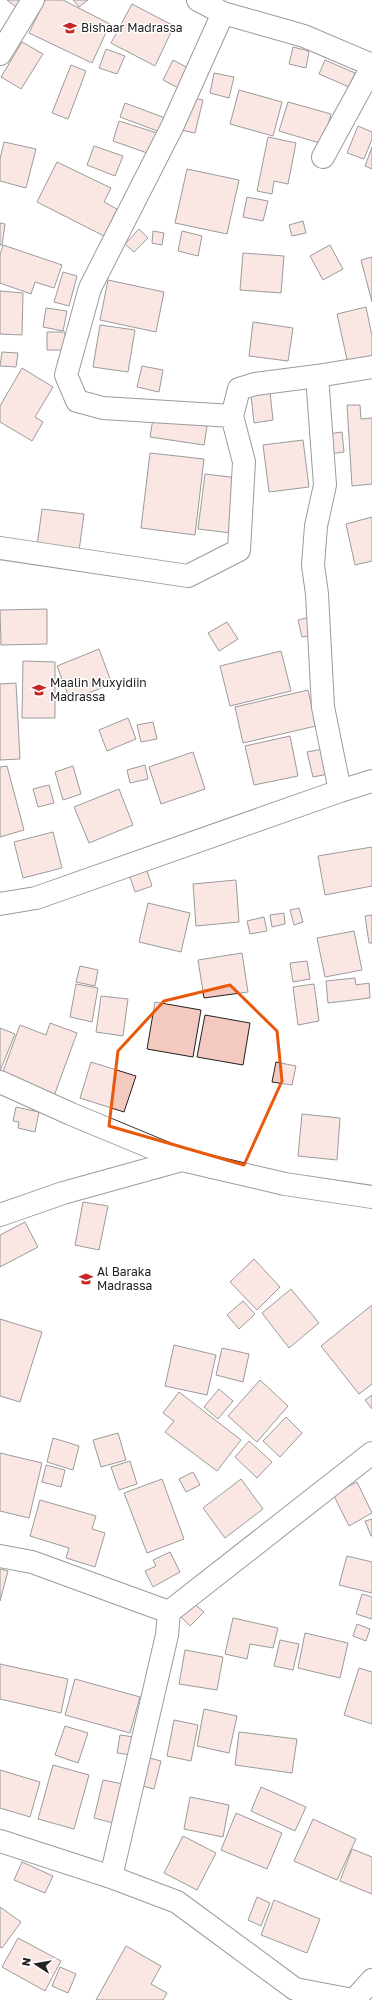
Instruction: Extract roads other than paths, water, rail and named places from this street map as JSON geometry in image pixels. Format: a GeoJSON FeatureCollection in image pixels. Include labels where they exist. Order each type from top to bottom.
{"type":"FeatureCollection","features":[{"type":"Feature","properties":{"kind":"street"},"geometry":{"type":"LineString","coordinates":[[0,54],[33,0]]}},
{"type":"Feature","properties":{"kind":"street"},"geometry":{"type":"LineString","coordinates":[[198,0],[223,13],[304,36],[372,66],[323,157]]}},
{"type":"Feature","properties":{"kind":"street"},"geometry":{"type":"LineString","coordinates":[[223,13],[172,127],[90,288],[66,375],[77,401],[103,408],[232,416]]}},
{"type":"Feature","properties":{"kind":"street"},"geometry":{"type":"LineString","coordinates":[[0,548],[188,576],[239,550],[244,462],[232,416],[239,389],[255,384],[372,367]]}},
{"type":"Feature","properties":{"kind":"street"},"geometry":{"type":"LineString","coordinates":[[317,376],[325,484],[316,526],[313,565],[317,594],[323,707],[340,791]]}},
{"type":"Feature","properties":{"kind":"street"},"geometry":{"type":"LineString","coordinates":[[0,904],[36,898],[372,781]]}},
{"type":"Feature","properties":{"kind":"street"},"geometry":{"type":"LineString","coordinates":[[0,1082],[71,1114],[182,1160],[285,1184],[372,1197]]}},
{"type":"Feature","properties":{"kind":"street"},"geometry":{"type":"LineString","coordinates":[[0,1215],[63,1193],[182,1160]]}},
{"type":"Feature","properties":{"kind":"street"},"geometry":{"type":"LineString","coordinates":[[111,1877],[167,1635],[169,1612],[372,1453]]}},
{"type":"Feature","properties":{"kind":"street"},"geometry":{"type":"LineString","coordinates":[[0,1556],[32,1562],[169,1612]]}},
{"type":"Feature","properties":{"kind":"street"},"geometry":{"type":"LineString","coordinates":[[0,1841],[111,1877],[177,1902],[295,1989],[354,2000],[372,1980]]}},
{"type":"Feature","properties":{"kind":"place","name":"Bishaar Madrassa"},"geometry":{"type":"Point","coordinates":[70,28]}},
{"type":"Feature","properties":{"kind":"place","name":"Maalin Muxyidiin Madrassa"},"geometry":{"type":"Point","coordinates":[39,690]}},
{"type":"Feature","properties":{"kind":"place","name":"Al Baraka Madrassa"},"geometry":{"type":"Point","coordinates":[86,1279]}}]}
